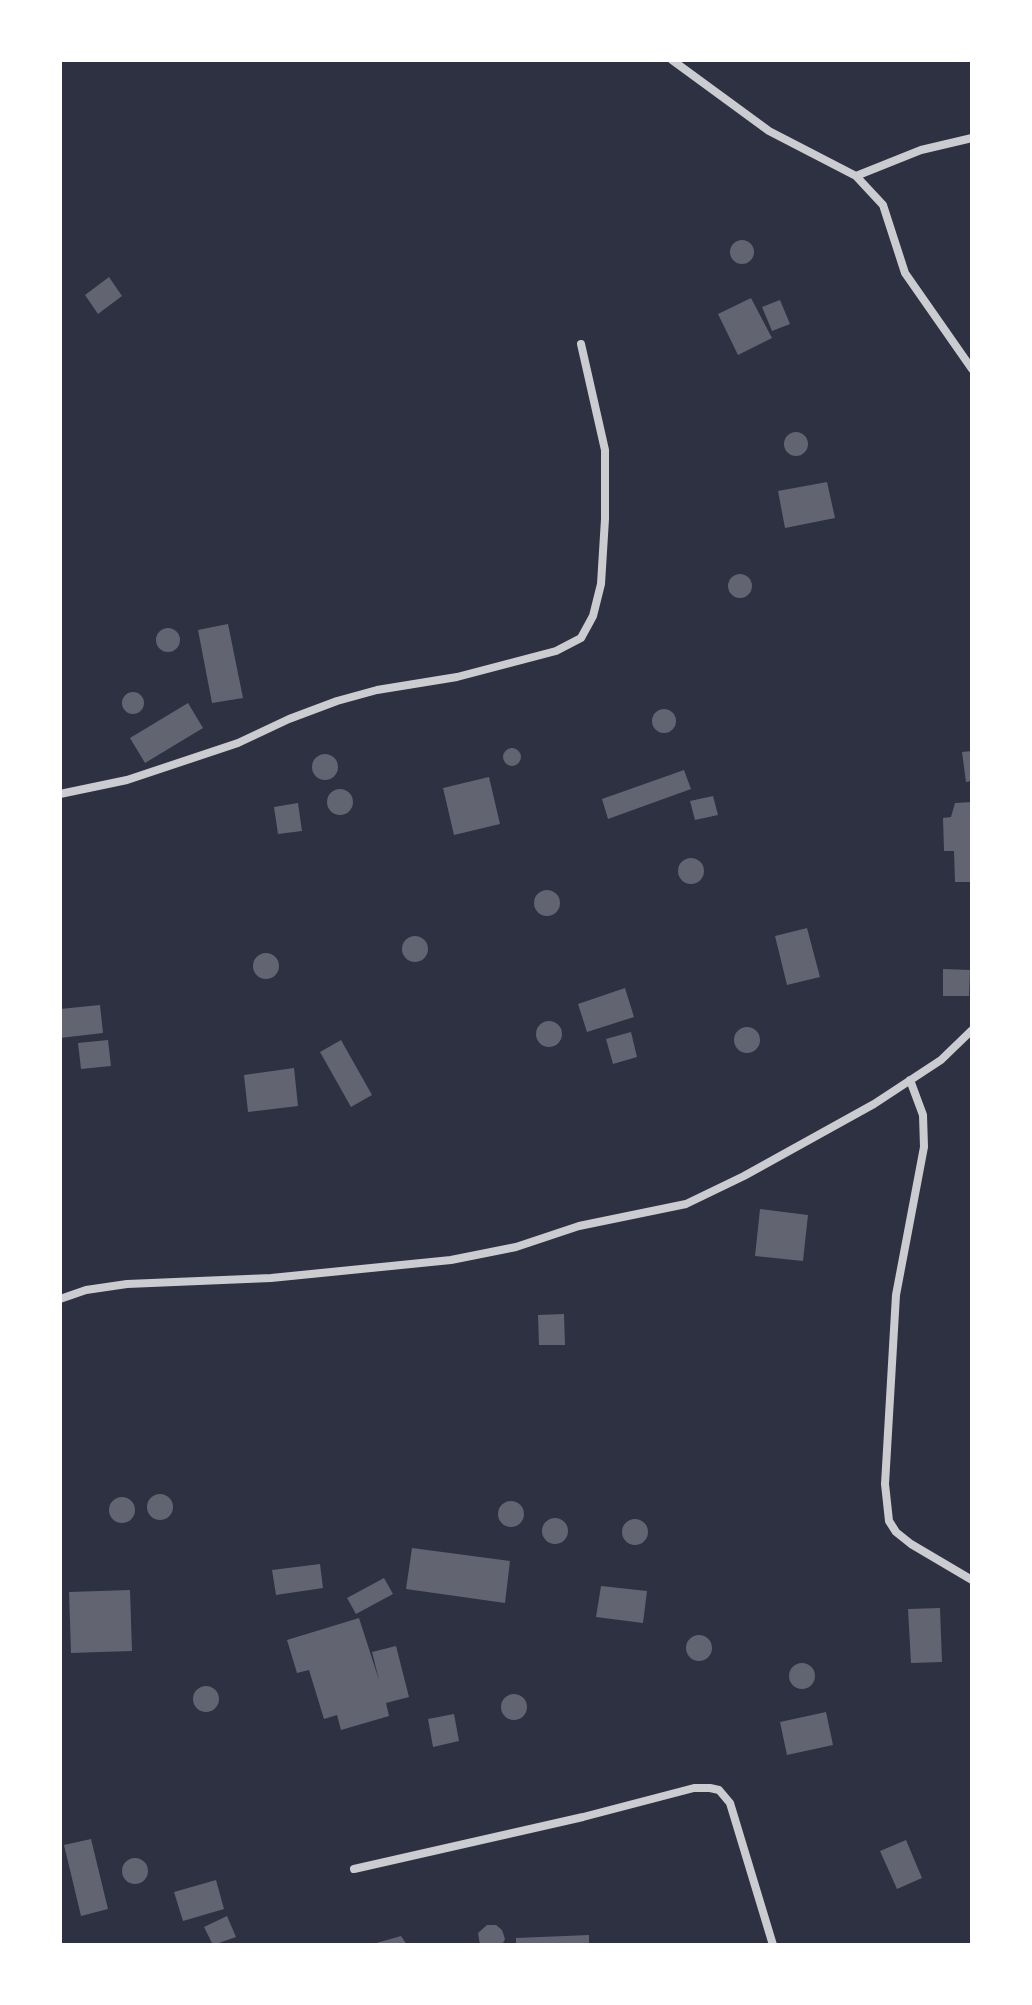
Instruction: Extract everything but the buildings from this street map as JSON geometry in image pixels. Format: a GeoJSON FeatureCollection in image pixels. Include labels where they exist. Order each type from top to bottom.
{"type":"FeatureCollection","features":[{"type":"Feature","properties":{"kind":"street"},"geometry":{"type":"LineString","coordinates":[[672,60],[769,131],[856,176],[883,205],[905,273],[972,369]]}},
{"type":"Feature","properties":{"kind":"street"},"geometry":{"type":"LineString","coordinates":[[856,176],[921,150],[972,138]]}},
{"type":"Feature","properties":{"kind":"street"},"geometry":{"type":"LineString","coordinates":[[60,794],[127,780],[238,743],[337,701],[377,690],[457,677],[556,651],[581,638],[593,616],[601,584],[605,519],[605,450],[581,344]]}},
{"type":"Feature","properties":{"kind":"street"},"geometry":{"type":"LineString","coordinates":[[60,1299],[86,1290],[127,1284],[271,1278],[451,1260],[516,1247],[579,1226],[686,1204],[757,1169],[874,1104],[941,1060],[972,1030]]}},
{"type":"Feature","properties":{"kind":"street"},"geometry":{"type":"LineString","coordinates":[[910,1080],[923,1115],[924,1147],[896,1295],[885,1484],[889,1521],[896,1532],[911,1544],[972,1580]]}},
{"type":"Feature","properties":{"kind":"street"},"geometry":{"type":"LineString","coordinates":[[354,1869],[583,1817],[694,1788],[710,1788],[719,1790],[730,1803],[773,1945]]}}]}
